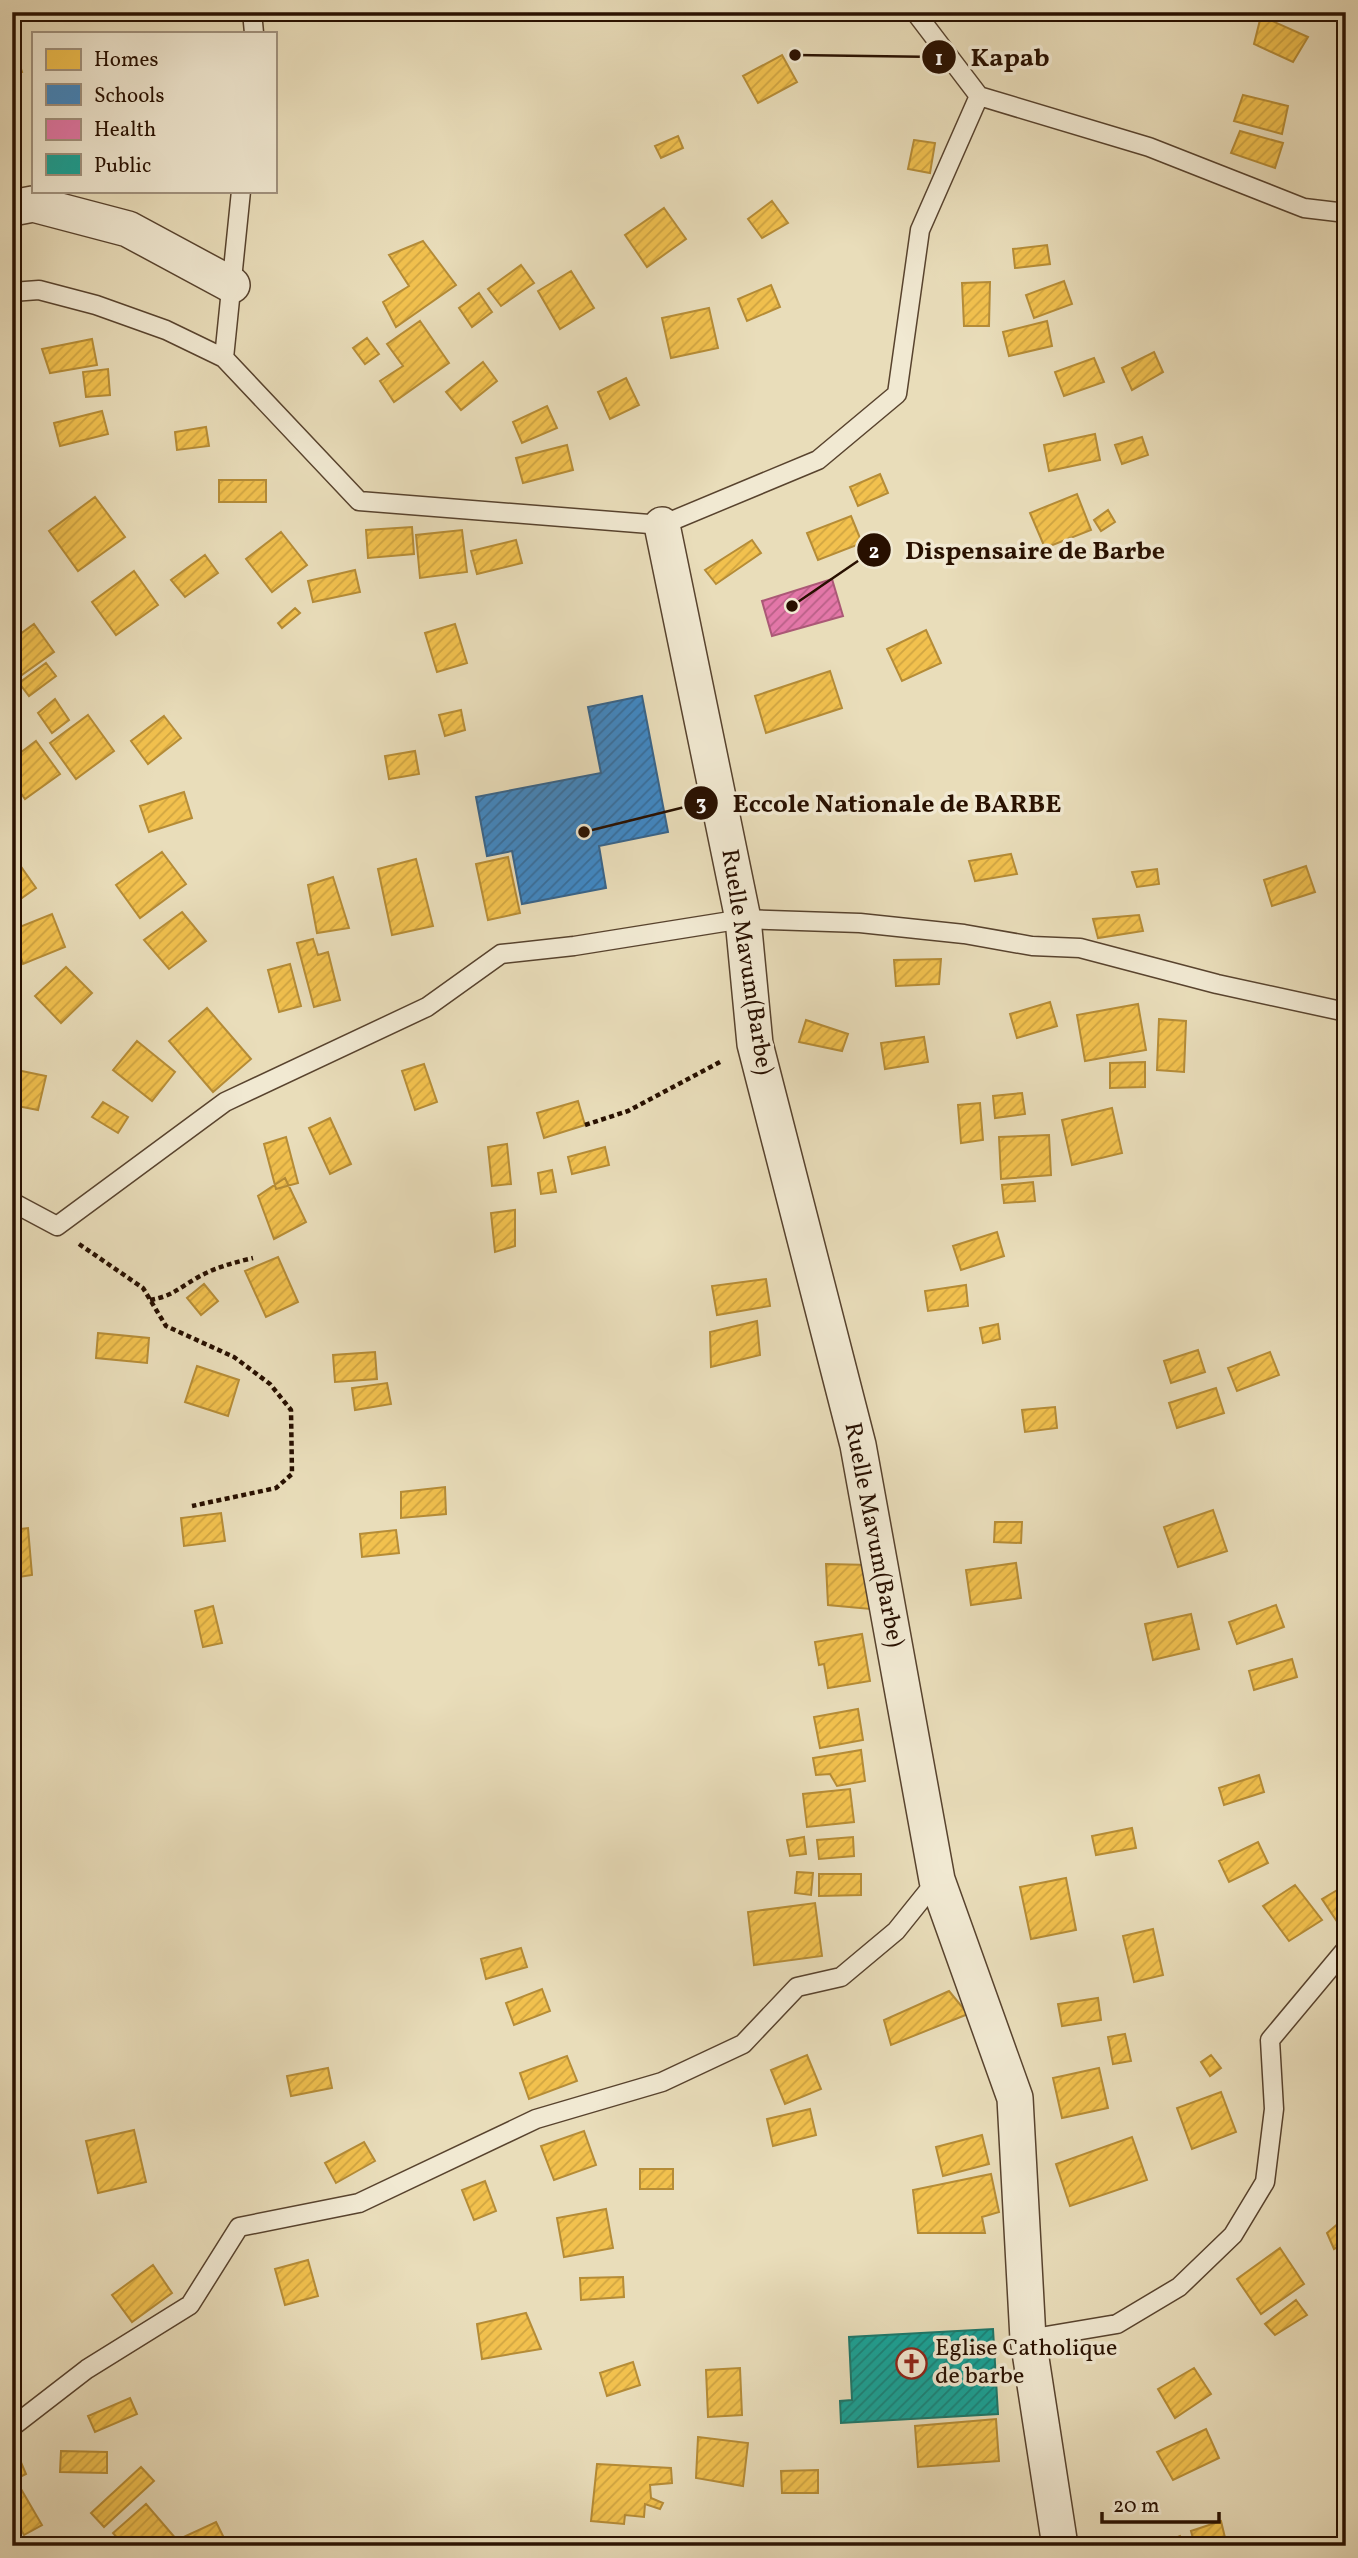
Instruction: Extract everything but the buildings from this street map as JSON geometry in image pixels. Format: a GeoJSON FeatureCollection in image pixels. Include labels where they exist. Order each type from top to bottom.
{"type":"FeatureCollection","features":[{"type":"Feature","properties":{"kind":"street"},"geometry":{"type":"LineString","coordinates":[[12,208],[33,204],[128,229],[232,285]]}},
{"type":"Feature","properties":{"kind":"street","name":"Ruelle Mavum(Barbe)"},"geometry":{"type":"LineString","coordinates":[[662,525],[743,919],[755,1044],[858,1445],[937,1880],[1015,2098],[1028,2339],[1060,2546]]}},
{"type":"Feature","properties":{"kind":"lane"},"geometry":{"type":"LineString","coordinates":[[252,12],[254,32]]}},
{"type":"Feature","properties":{"kind":"lane"},"geometry":{"type":"LineString","coordinates":[[915,12],[979,96],[1149,147],[1304,208],[1346,213]]}},
{"type":"Feature","properties":{"kind":"lane"},"geometry":{"type":"LineString","coordinates":[[12,292],[39,290],[96,305],[166,330],[224,358],[359,501],[662,525],[817,460],[897,394],[920,230],[979,96]]}},
{"type":"Feature","properties":{"kind":"lane"},"geometry":{"type":"LineString","coordinates":[[224,358],[241,192]]}},
{"type":"Feature","properties":{"kind":"lane"},"geometry":{"type":"LineString","coordinates":[[12,1202],[57,1226],[225,1102],[427,1007],[501,954],[575,946],[743,919],[860,923],[964,934],[1032,946],[1080,948],[1217,984],[1346,1012]]}},
{"type":"Feature","properties":{"kind":"lane"},"geometry":{"type":"LineString","coordinates":[[12,2427],[87,2369],[190,2305],[239,2227],[359,2203],[536,2119],[662,2082],[743,2044],[797,1987],[841,1977],[896,1931],[937,1880]]}},
{"type":"Feature","properties":{"kind":"lane"},"geometry":{"type":"LineString","coordinates":[[1028,2339],[1117,2324],[1179,2287],[1233,2235],[1265,2182],[1274,2109],[1270,2040],[1346,1949]]}},
{"type":"Feature","properties":{"kind":"path"},"geometry":{"type":"LineString","coordinates":[[585,1125],[628,1111],[725,1059]]}},
{"type":"Feature","properties":{"kind":"path"},"geometry":{"type":"LineString","coordinates":[[57,1226],[96,1257],[143,1288],[166,1326],[234,1357],[270,1384],[291,1410],[292,1474],[276,1488],[192,1506]]}},
{"type":"Feature","properties":{"kind":"path"},"geometry":{"type":"LineString","coordinates":[[150,1300],[171,1297],[193,1280],[222,1265],[253,1258]]}},
{"type":"Feature","properties":{"kind":"place","name":"Kapab"},"geometry":{"type":"Point","coordinates":[795,55]}},
{"type":"Feature","properties":{"kind":"place","name":"Dispensaire de Barbe"},"geometry":{"type":"Point","coordinates":[792,606]}},
{"type":"Feature","properties":{"kind":"place","name":"Eccole Nationale de BARBE"},"geometry":{"type":"Point","coordinates":[584,832]}},
{"type":"Feature","properties":{"kind":"place","name":"Eglise Catholique de barbe"},"geometry":{"type":"Point","coordinates":[912,2363]}}]}
